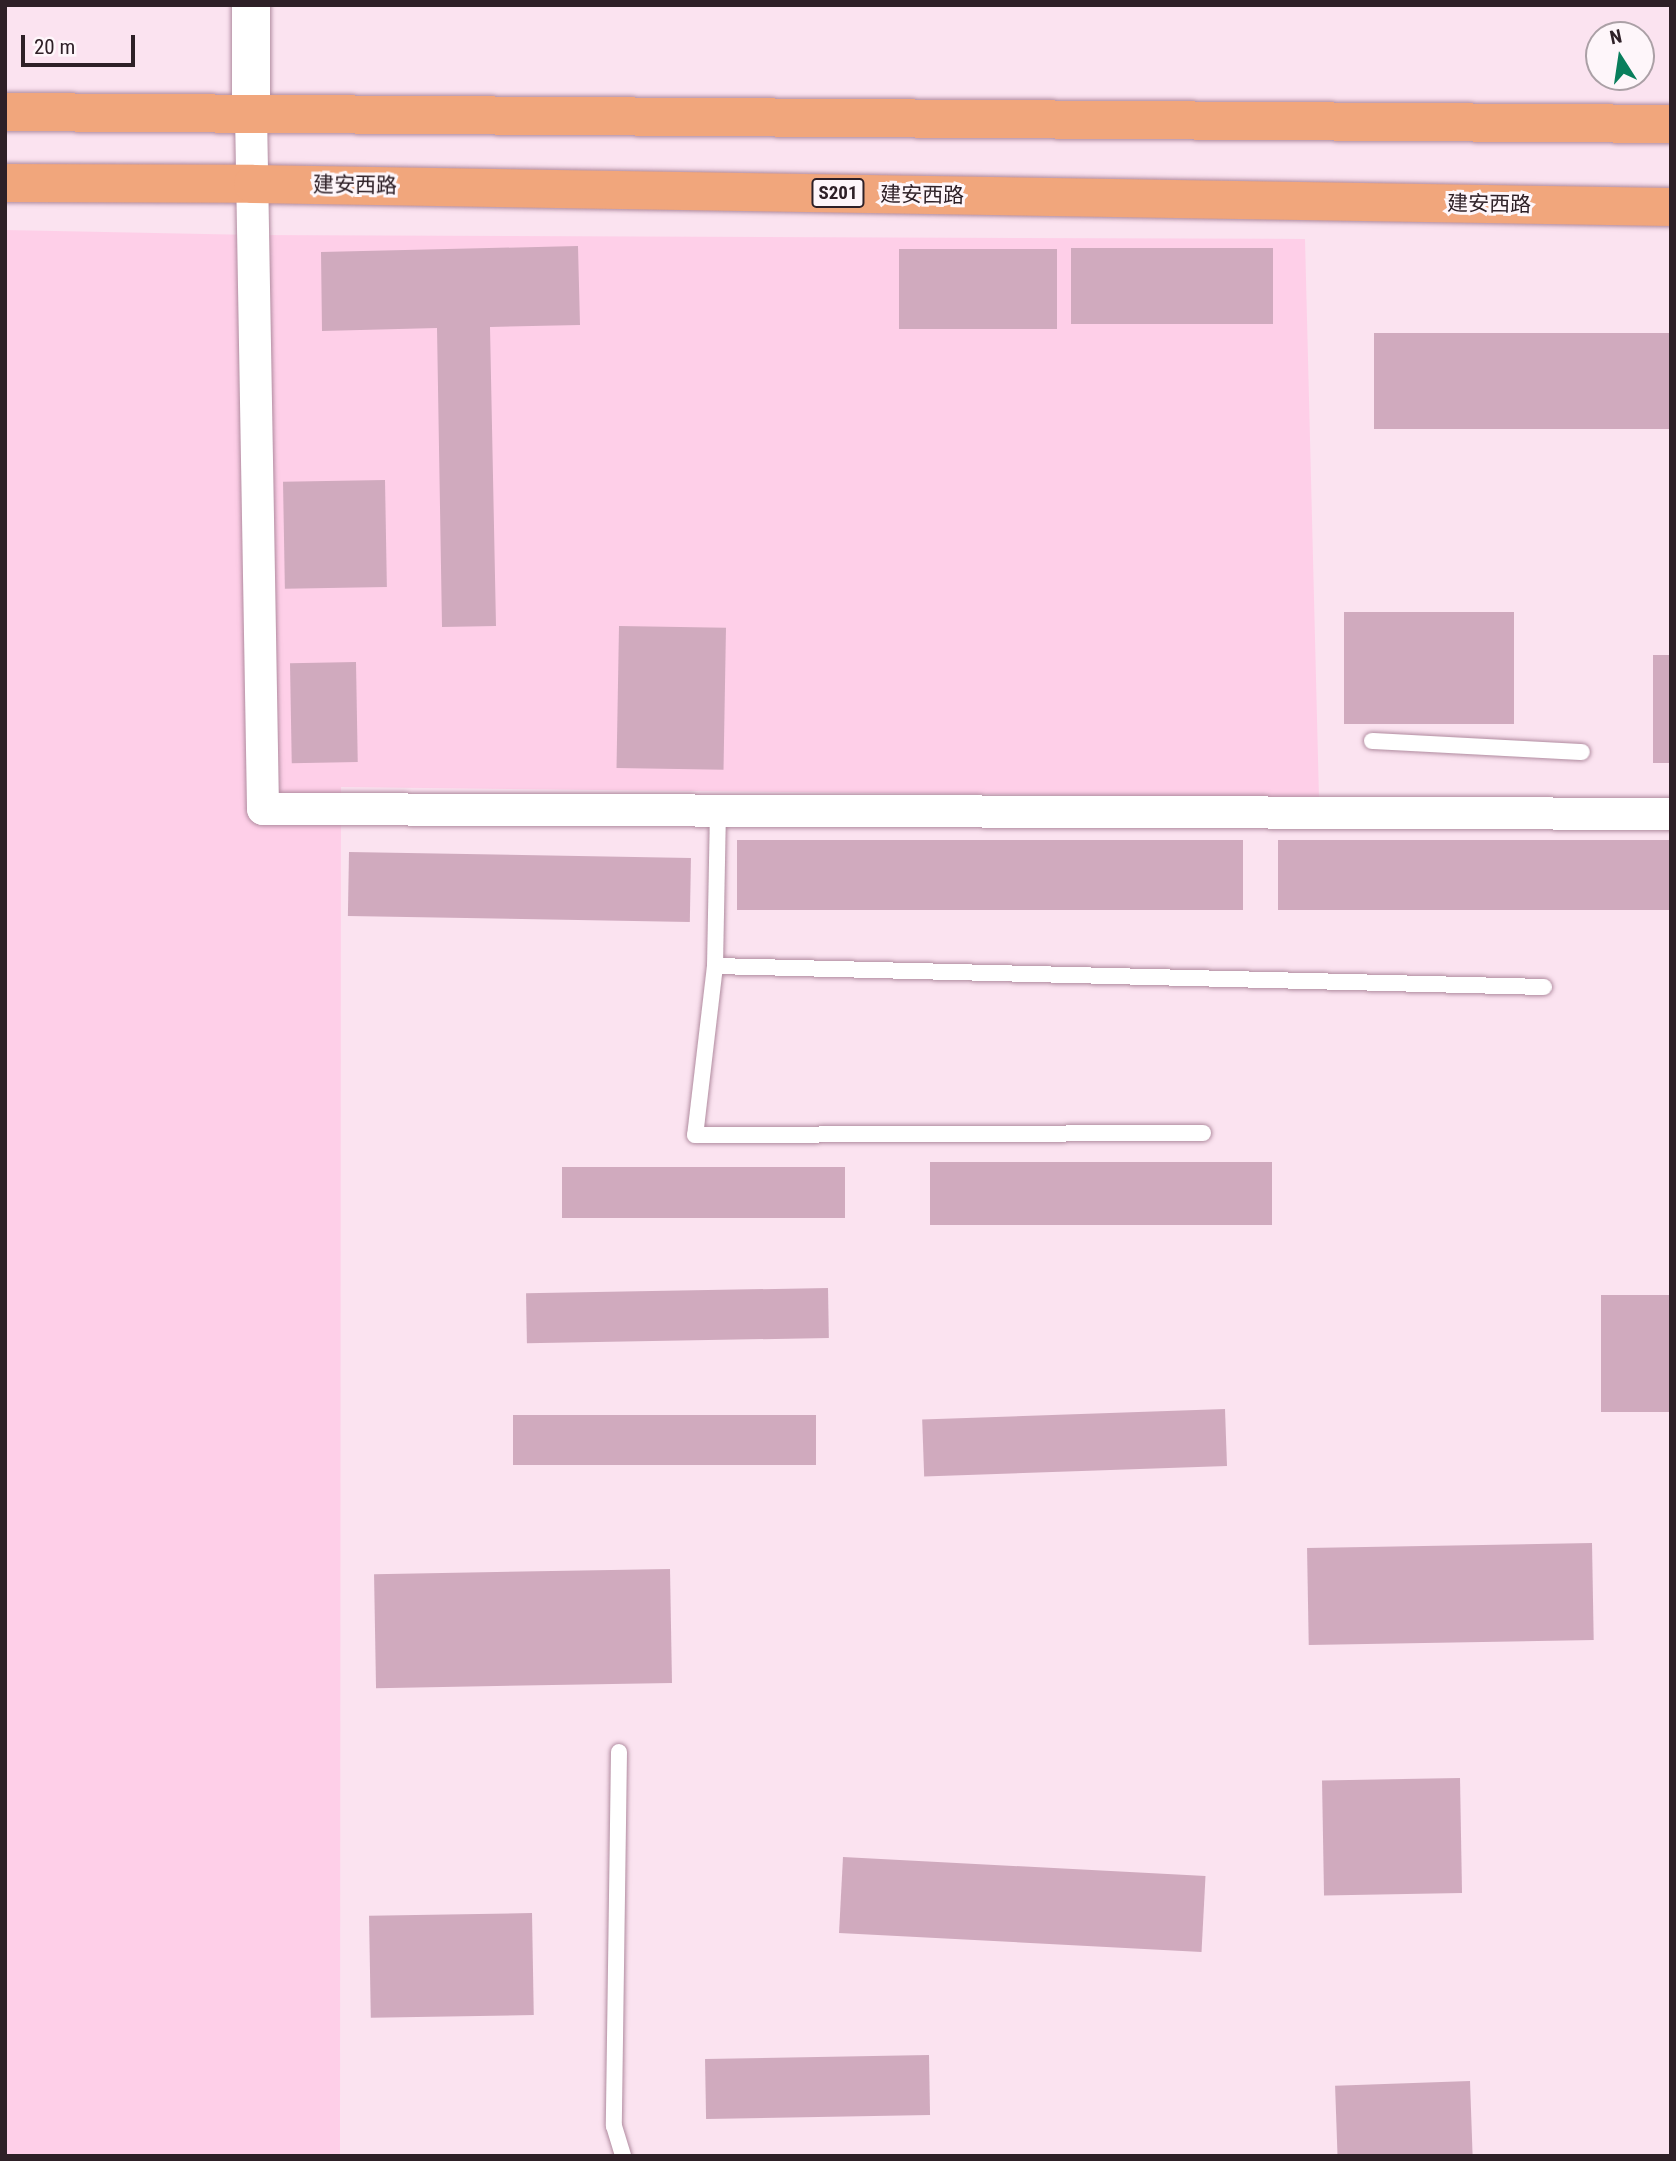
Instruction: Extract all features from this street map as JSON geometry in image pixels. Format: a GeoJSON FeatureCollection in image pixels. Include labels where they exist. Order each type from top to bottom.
{"type":"FeatureCollection","features":[{"type":"Feature","properties":{"kind":"main road"},"geometry":{"type":"LineString","coordinates":[[5,112],[1671,124]]}},
{"type":"Feature","properties":{"kind":"main road","name":"建安西路"},"geometry":{"type":"LineString","coordinates":[[5,183],[253,184],[1671,207]]}},
{"type":"Feature","properties":{"kind":"street"},"geometry":{"type":"LineString","coordinates":[[251,5],[263,809],[1671,814]]}},
{"type":"Feature","properties":{"kind":"lane"},"geometry":{"type":"LineString","coordinates":[[1372,741],[1583,752]]}},
{"type":"Feature","properties":{"kind":"lane"},"geometry":{"type":"LineString","coordinates":[[718,810],[715,966],[695,1135],[1203,1133]]}},
{"type":"Feature","properties":{"kind":"lane"},"geometry":{"type":"LineString","coordinates":[[715,966],[1544,987]]}},
{"type":"Feature","properties":{"kind":"lane"},"geometry":{"type":"LineString","coordinates":[[619,1752],[614,2126],[623,2156]]}},
{"type":"Feature","properties":{"kind":"shaded area"},"geometry":{"type":"Polygon","coordinates":[[[5,230],[255,235],[1305,239],[1319,798],[341,787],[340,2156],[5,2156],[5,230]]]}},
{"type":"Feature","properties":{"kind":"building"},"geometry":{"type":"Polygon","coordinates":[[[578,246],[580,325],[490,327],[496,626],[442,627],[437,328],[322,331],[321,252],[578,246]]]}},
{"type":"Feature","properties":{"kind":"building"},"geometry":{"type":"Polygon","coordinates":[[[1071,248],[1273,248],[1273,324],[1071,324],[1071,248]]]}},
{"type":"Feature","properties":{"kind":"building"},"geometry":{"type":"Polygon","coordinates":[[[899,249],[1057,249],[1057,329],[899,329],[899,249]]]}},
{"type":"Feature","properties":{"kind":"building"},"geometry":{"type":"Polygon","coordinates":[[[1374,333],[1671,333],[1671,429],[1374,429],[1374,333]]]}},
{"type":"Feature","properties":{"kind":"building"},"geometry":{"type":"Polygon","coordinates":[[[385,480],[387,587],[285,589],[283,482],[385,480]]]}},
{"type":"Feature","properties":{"kind":"building"},"geometry":{"type":"Polygon","coordinates":[[[1344,612],[1514,612],[1514,724],[1344,724],[1344,612]]]}},
{"type":"Feature","properties":{"kind":"building"},"geometry":{"type":"Polygon","coordinates":[[[619,626],[726,628],[724,770],[617,768],[619,626]]]}},
{"type":"Feature","properties":{"kind":"building"},"geometry":{"type":"Polygon","coordinates":[[[1653,655],[1671,655],[1671,763],[1653,763],[1653,655]]]}},
{"type":"Feature","properties":{"kind":"building"},"geometry":{"type":"Polygon","coordinates":[[[356,662],[358,762],[292,763],[290,663],[356,662]]]}},
{"type":"Feature","properties":{"kind":"building"},"geometry":{"type":"Polygon","coordinates":[[[737,840],[1243,840],[1243,910],[737,910],[737,840]]]}},
{"type":"Feature","properties":{"kind":"building"},"geometry":{"type":"Polygon","coordinates":[[[1278,840],[1671,840],[1671,910],[1278,910],[1278,840]]]}},
{"type":"Feature","properties":{"kind":"building"},"geometry":{"type":"Polygon","coordinates":[[[349,852],[691,858],[690,922],[348,916],[349,852]]]}},
{"type":"Feature","properties":{"kind":"building"},"geometry":{"type":"Polygon","coordinates":[[[930,1162],[1272,1162],[1272,1225],[930,1225],[930,1162]]]}},
{"type":"Feature","properties":{"kind":"building"},"geometry":{"type":"Polygon","coordinates":[[[562,1167],[845,1167],[845,1218],[562,1218],[562,1167]]]}},
{"type":"Feature","properties":{"kind":"building"},"geometry":{"type":"Polygon","coordinates":[[[828,1288],[829,1338],[527,1343],[526,1293],[828,1288]]]}},
{"type":"Feature","properties":{"kind":"building"},"geometry":{"type":"Polygon","coordinates":[[[1601,1295],[1671,1295],[1671,1412],[1601,1412],[1601,1295]]]}},
{"type":"Feature","properties":{"kind":"building"},"geometry":{"type":"Polygon","coordinates":[[[1225,1409],[1227,1466],[924,1477],[922,1420],[1225,1409]]]}},
{"type":"Feature","properties":{"kind":"building"},"geometry":{"type":"Polygon","coordinates":[[[513,1415],[816,1415],[816,1465],[513,1465],[513,1415]]]}},
{"type":"Feature","properties":{"kind":"building"},"geometry":{"type":"Polygon","coordinates":[[[1592,1543],[1594,1640],[1309,1645],[1307,1548],[1592,1543]]]}},
{"type":"Feature","properties":{"kind":"building"},"geometry":{"type":"Polygon","coordinates":[[[670,1569],[672,1683],[376,1688],[374,1574],[670,1569]]]}},
{"type":"Feature","properties":{"kind":"building"},"geometry":{"type":"Polygon","coordinates":[[[1460,1778],[1462,1893],[1324,1895],[1322,1780],[1460,1778]]]}},
{"type":"Feature","properties":{"kind":"building"},"geometry":{"type":"Polygon","coordinates":[[[843,1857],[1206,1876],[1202,1952],[839,1933],[843,1857]]]}},
{"type":"Feature","properties":{"kind":"building"},"geometry":{"type":"Polygon","coordinates":[[[532,1913],[534,2015],[371,2018],[369,1916],[532,1913]]]}},
{"type":"Feature","properties":{"kind":"building"},"geometry":{"type":"Polygon","coordinates":[[[929,2055],[930,2115],[706,2119],[705,2059],[929,2055]]]}},
{"type":"Feature","properties":{"kind":"building"},"geometry":{"type":"Polygon","coordinates":[[[1470,2081],[1473,2156],[1338,2156],[1335,2086],[1470,2081]]]}}]}
